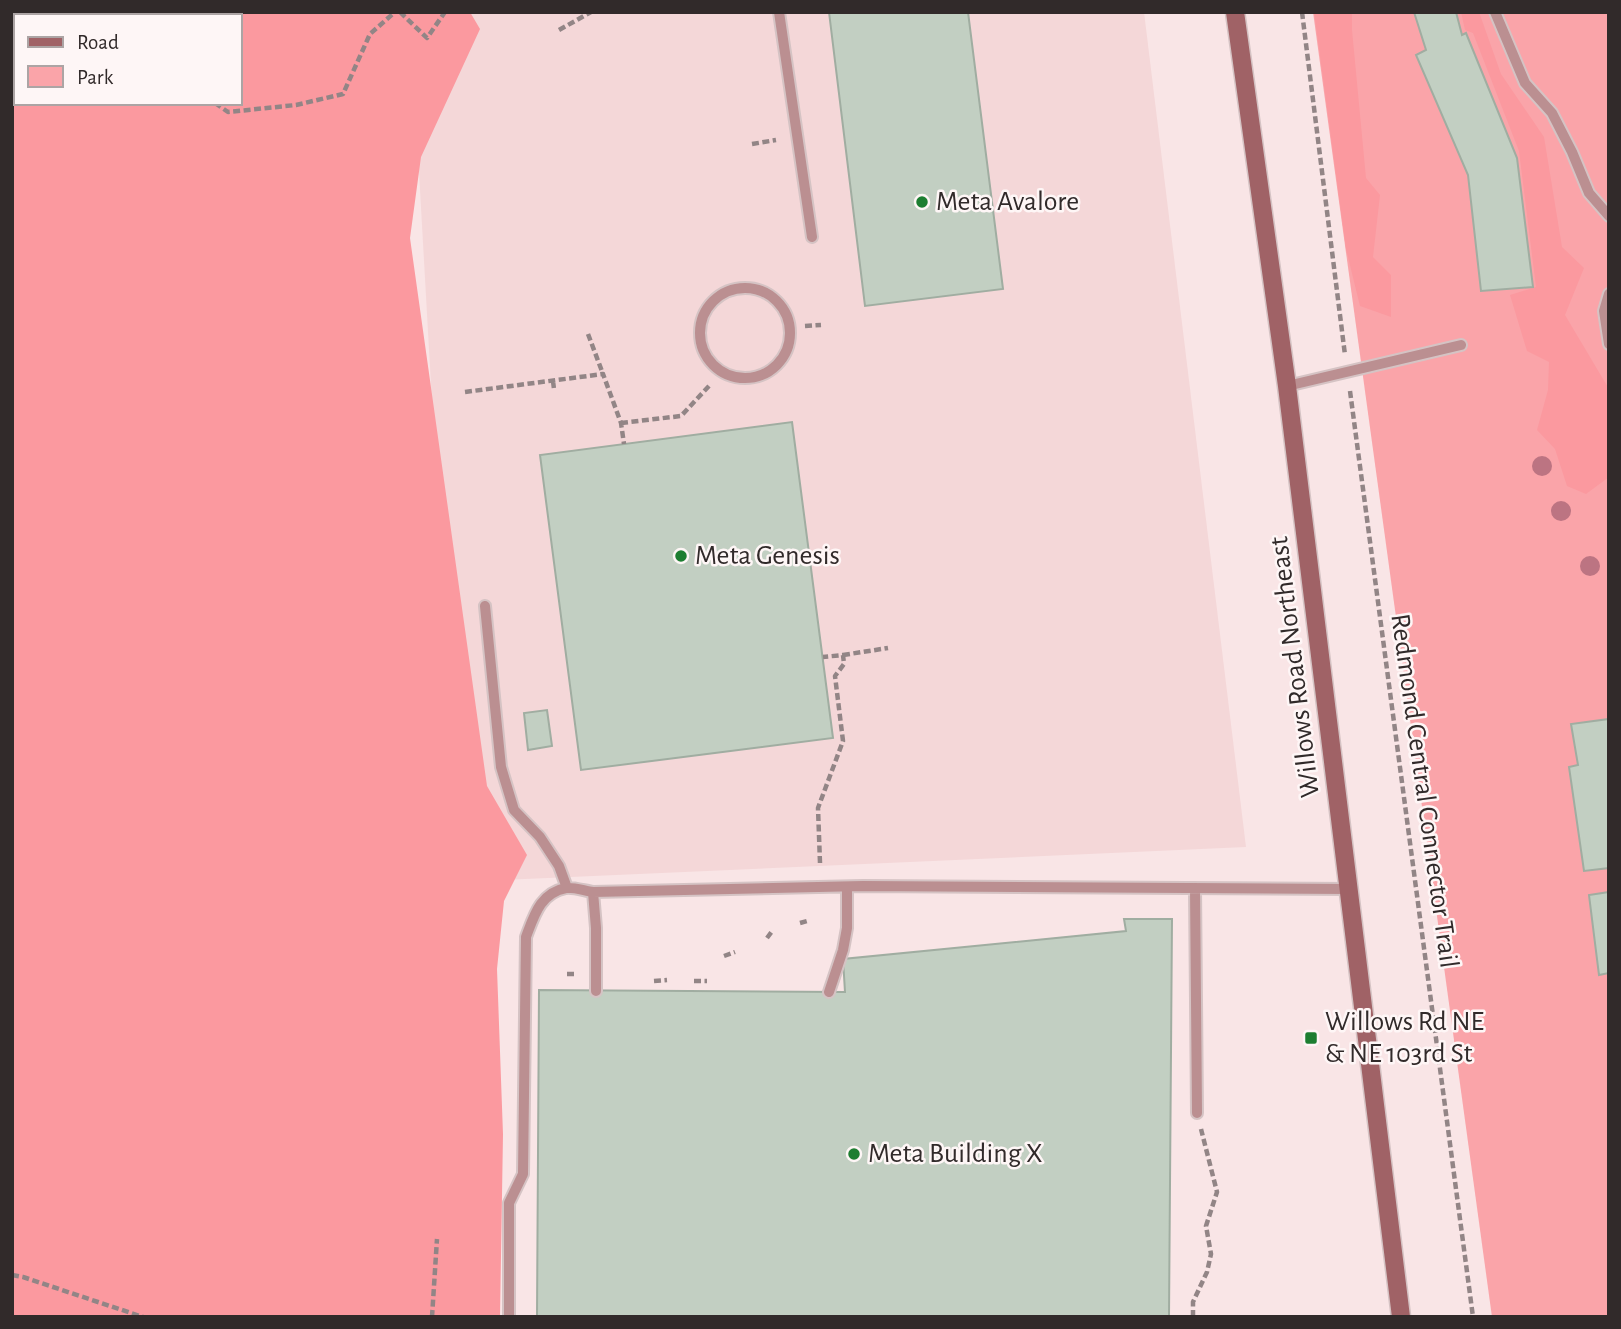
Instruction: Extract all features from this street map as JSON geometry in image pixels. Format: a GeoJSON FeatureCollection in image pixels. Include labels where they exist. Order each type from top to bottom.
{"type":"FeatureCollection","features":[{"type":"Feature","properties":{"kind":"main road","name":"Willows Road Northeast"},"geometry":{"type":"LineString","coordinates":[[1235,12],[1287,386],[1401,1317]]}},
{"type":"Feature","properties":{"kind":"lane"},"geometry":{"type":"LineString","coordinates":[[779,12],[812,237]]}},
{"type":"Feature","properties":{"kind":"lane"},"geometry":{"type":"LineString","coordinates":[[1495,12],[1525,83],[1552,113],[1589,193],[1609,216]]}},
{"type":"Feature","properties":{"kind":"lane"},"geometry":{"type":"LineString","coordinates":[[737,288],[752,288],[771,297],[785,313],[790,326],[790,341],[777,365],[765,374],[751,378],[736,378],[721,372],[709,362],[701,348],[699,332],[702,316],[716,298],[737,288]]}},
{"type":"Feature","properties":{"kind":"lane"},"geometry":{"type":"LineString","coordinates":[[1609,294],[1604,311],[1609,344]]}},
{"type":"Feature","properties":{"kind":"lane"},"geometry":{"type":"LineString","coordinates":[[1287,386],[1461,345]]}},
{"type":"Feature","properties":{"kind":"lane"},"geometry":{"type":"LineString","coordinates":[[485,606],[500,767],[514,810],[547,847],[559,866],[567,888]]}},
{"type":"Feature","properties":{"kind":"lane"},"geometry":{"type":"LineString","coordinates":[[509,1317],[509,1203],[523,1174],[526,937],[538,905],[549,896],[567,888],[593,892],[847,887],[1349,889]]}},
{"type":"Feature","properties":{"kind":"lane"},"geometry":{"type":"LineString","coordinates":[[829,992],[843,950],[847,928],[847,887]]}},
{"type":"Feature","properties":{"kind":"lane"},"geometry":{"type":"LineString","coordinates":[[1195,888],[1197,1113]]}},
{"type":"Feature","properties":{"kind":"lane"},"geometry":{"type":"LineString","coordinates":[[593,892],[596,991]]}},
{"type":"Feature","properties":{"kind":"path"},"geometry":{"type":"LineString","coordinates":[[218,105],[228,112],[296,105],[342,94],[370,34],[398,12],[427,38],[445,12]]}},
{"type":"Feature","properties":{"kind":"path"},"geometry":{"type":"LineString","coordinates":[[559,30],[591,12]]}},
{"type":"Feature","properties":{"kind":"path"},"geometry":{"type":"LineString","coordinates":[[1302,12],[1344,345]]}},
{"type":"Feature","properties":{"kind":"path"},"geometry":{"type":"LineString","coordinates":[[752,144],[776,140]]}},
{"type":"Feature","properties":{"kind":"path"},"geometry":{"type":"LineString","coordinates":[[805,326],[821,325]]}},
{"type":"Feature","properties":{"kind":"path"},"geometry":{"type":"LineString","coordinates":[[588,334],[621,423],[624,444]]}},
{"type":"Feature","properties":{"kind":"path"},"geometry":{"type":"LineString","coordinates":[[465,392],[603,374]]}},
{"type":"Feature","properties":{"kind":"path"},"geometry":{"type":"LineString","coordinates":[[552,381],[554,389]]}},
{"type":"Feature","properties":{"kind":"path"},"geometry":{"type":"LineString","coordinates":[[621,423],[681,416],[709,386]]}},
{"type":"Feature","properties":{"kind":"path","name":"Redmond Central Connector Trail"},"geometry":{"type":"LineString","coordinates":[[1350,395],[1473,1317]]}},
{"type":"Feature","properties":{"kind":"path"},"geometry":{"type":"LineString","coordinates":[[823,657],[888,648]]}},
{"type":"Feature","properties":{"kind":"path"},"geometry":{"type":"LineString","coordinates":[[820,863],[818,808],[843,741],[835,676],[844,664],[842,655]]}},
{"type":"Feature","properties":{"kind":"path"},"geometry":{"type":"LineString","coordinates":[[800,923],[807,921]]}},
{"type":"Feature","properties":{"kind":"path"},"geometry":{"type":"LineString","coordinates":[[767,939],[773,930]]}},
{"type":"Feature","properties":{"kind":"path"},"geometry":{"type":"LineString","coordinates":[[724,956],[735,952]]}},
{"type":"Feature","properties":{"kind":"path"},"geometry":{"type":"LineString","coordinates":[[567,974],[574,974]]}},
{"type":"Feature","properties":{"kind":"path"},"geometry":{"type":"LineString","coordinates":[[654,981],[667,980]]}},
{"type":"Feature","properties":{"kind":"path"},"geometry":{"type":"LineString","coordinates":[[694,981],[707,981]]}},
{"type":"Feature","properties":{"kind":"path"},"geometry":{"type":"LineString","coordinates":[[1193,1317],[1193,1302],[1207,1272],[1211,1254],[1206,1226],[1217,1192],[1197,1113]]}},
{"type":"Feature","properties":{"kind":"path"},"geometry":{"type":"LineString","coordinates":[[432,1317],[437,1239]]}},
{"type":"Feature","properties":{"kind":"path"},"geometry":{"type":"LineString","coordinates":[[12,1275],[143,1317]]}},
{"type":"Feature","properties":{"kind":"shaded area"},"geometry":{"type":"Polygon","coordinates":[[[12,12],[470,12],[480,29],[421,157],[410,238],[487,786],[527,855],[504,901],[497,969],[503,1134],[500,1317],[12,1317],[12,12]]]}},
{"type":"Feature","properties":{"kind":"shaded area"},"geometry":{"type":"Polygon","coordinates":[[[410,12],[1144,12],[1246,847],[459,882],[410,12]]]}},
{"type":"Feature","properties":{"kind":"shaded area"},"geometry":{"type":"Polygon","coordinates":[[[1314,12],[1352,12],[1366,178],[1380,195],[1373,257],[1391,275],[1391,317],[1360,306],[1346,249],[1314,12]]]}},
{"type":"Feature","properties":{"kind":"shaded area"},"geometry":{"type":"Polygon","coordinates":[[[1461,12],[1479,12],[1501,74],[1544,137],[1562,247],[1584,268],[1565,315],[1609,389],[1609,477],[1586,494],[1567,486],[1555,449],[1537,430],[1548,390],[1549,362],[1527,351],[1510,295],[1536,287],[1519,151],[1473,33],[1465,30],[1461,12]]]}},
{"type":"Feature","properties":{"kind":"green space"},"geometry":{"type":"Polygon","coordinates":[[[1313,12],[1609,12],[1609,1317],[1492,1317],[1313,12]]]}},
{"type":"Feature","properties":{"kind":"building","name":"Meta Avalore"},"geometry":{"type":"Polygon","coordinates":[[[829,12],[968,12],[1003,289],[865,306],[829,12]]]}},
{"type":"Feature","properties":{"kind":"building"},"geometry":{"type":"Polygon","coordinates":[[[1414,12],[1456,12],[1462,35],[1466,33],[1517,158],[1533,287],[1481,291],[1468,175],[1416,55],[1426,50],[1414,12]]]}},
{"type":"Feature","properties":{"kind":"building","name":"Meta Genesis"},"geometry":{"type":"Polygon","coordinates":[[[792,422],[833,738],[581,770],[540,455],[792,422]]]}},
{"type":"Feature","properties":{"kind":"building"},"geometry":{"type":"Polygon","coordinates":[[[547,710],[552,746],[528,750],[524,713],[547,710]]]}},
{"type":"Feature","properties":{"kind":"building"},"geometry":{"type":"Polygon","coordinates":[[[1609,719],[1609,868],[1584,871],[1569,767],[1578,765],[1571,724],[1609,719]]]}},
{"type":"Feature","properties":{"kind":"building"},"geometry":{"type":"Polygon","coordinates":[[[1609,892],[1609,973],[1599,975],[1589,895],[1609,892]]]}},
{"type":"Feature","properties":{"kind":"building","name":"Meta Building X"},"geometry":{"type":"Polygon","coordinates":[[[1124,919],[1172,919],[1169,1317],[537,1317],[539,990],[845,992],[843,959],[1126,931],[1124,919]]]}},
{"type":"Feature","properties":{"kind":"place","name":"Meta Avalore"},"geometry":{"type":"Point","coordinates":[922,202]}},
{"type":"Feature","properties":{"kind":"place","name":"Meta Genesis"},"geometry":{"type":"Point","coordinates":[681,556]}},
{"type":"Feature","properties":{"kind":"place","name":"Willows Rd NE & NE 103rd St"},"geometry":{"type":"Point","coordinates":[1311,1038]}},
{"type":"Feature","properties":{"kind":"place","name":"Meta Building X"},"geometry":{"type":"Point","coordinates":[854,1154]}}]}
